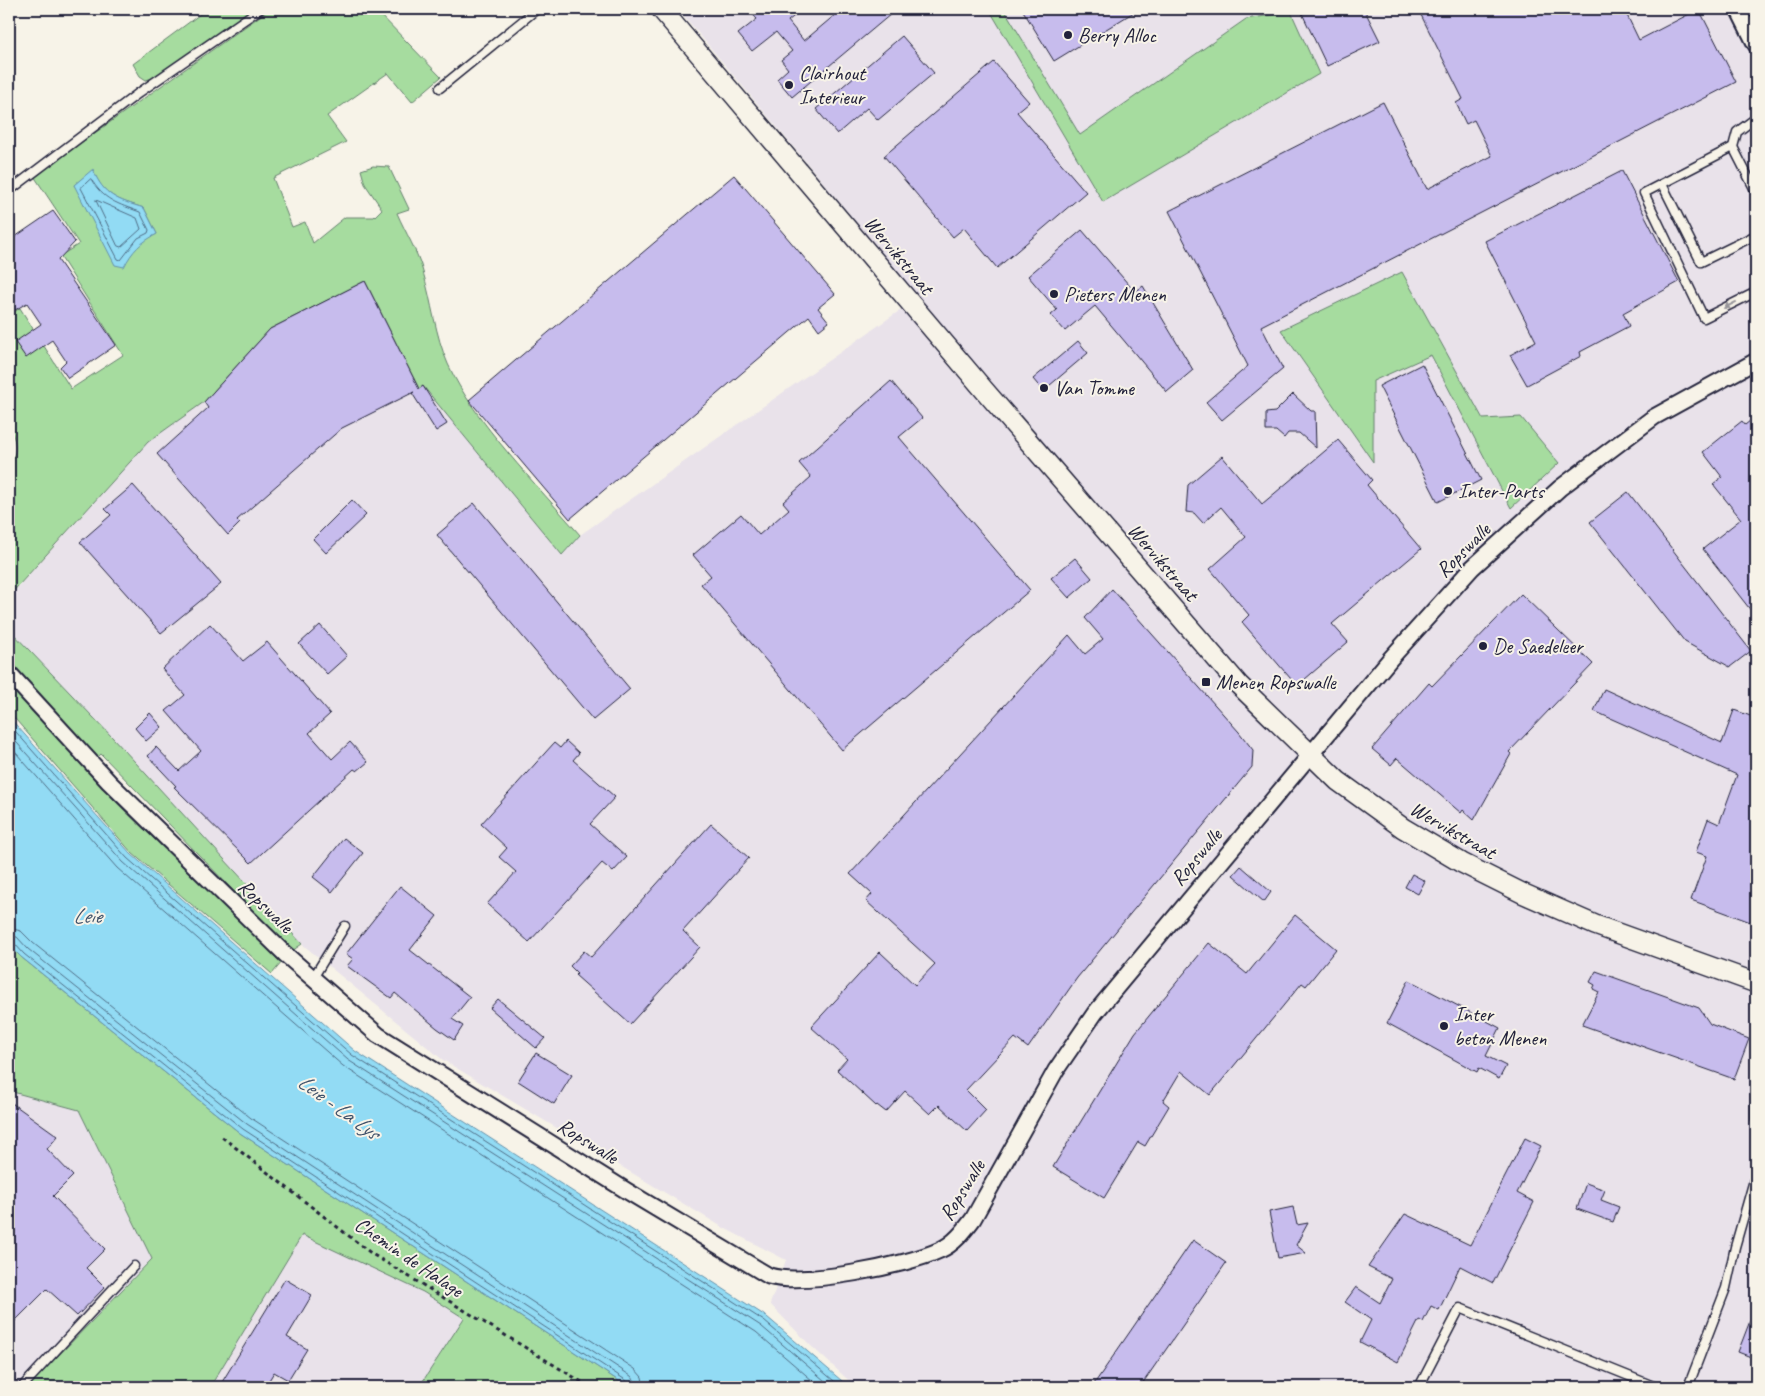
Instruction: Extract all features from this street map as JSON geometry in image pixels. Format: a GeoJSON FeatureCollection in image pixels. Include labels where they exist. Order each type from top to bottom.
{"type":"FeatureCollection","features":[{"type":"Feature","properties":{"kind":"street","name":"Wervikstraat"},"geometry":{"type":"LineString","coordinates":[[660,9],[1239,685],[1346,787],[1403,828],[1462,863],[1595,925],[1756,983]]}},
{"type":"Feature","properties":{"kind":"street"},"geometry":{"type":"LineString","coordinates":[[1738,9],[1756,45]]}},
{"type":"Feature","properties":{"kind":"street","name":"Ropswalle"},"geometry":{"type":"LineString","coordinates":[[9,672],[109,782],[285,954],[378,1035],[627,1191],[769,1276],[781,1280],[814,1279],[902,1263],[942,1250],[961,1236],[973,1219],[1056,1070],[1095,1013],[1200,884],[1312,755],[1391,658],[1472,568],[1560,488],[1654,417],[1756,361]]}},
{"type":"Feature","properties":{"kind":"lane"},"geometry":{"type":"LineString","coordinates":[[9,191],[140,92],[260,9]]}},
{"type":"Feature","properties":{"kind":"lane"},"geometry":{"type":"LineString","coordinates":[[440,88],[537,9]]}},
{"type":"Feature","properties":{"kind":"lane"},"geometry":{"type":"LineString","coordinates":[[1756,118],[1736,132],[1733,147],[1756,192]]}},
{"type":"Feature","properties":{"kind":"lane"},"geometry":{"type":"LineString","coordinates":[[1733,147],[1644,194],[1704,318],[1756,292]]}},
{"type":"Feature","properties":{"kind":"lane"},"geometry":{"type":"LineString","coordinates":[[1662,184],[1700,262],[1756,235]]}},
{"type":"Feature","properties":{"kind":"lane"},"geometry":{"type":"LineString","coordinates":[[313,978],[345,926]]}},
{"type":"Feature","properties":{"kind":"lane"},"geometry":{"type":"LineString","coordinates":[[1756,1096],[1756,1119]]}},
{"type":"Feature","properties":{"kind":"lane"},"geometry":{"type":"LineString","coordinates":[[1688,1387],[1726,1288],[1756,1172]]}},
{"type":"Feature","properties":{"kind":"lane"},"geometry":{"type":"LineString","coordinates":[[22,1387],[134,1266]]}},
{"type":"Feature","properties":{"kind":"lane"},"geometry":{"type":"LineString","coordinates":[[1419,1387],[1460,1308],[1656,1387]]}},
{"type":"Feature","properties":{"kind":"path","name":"Chemin de Halage"},"geometry":{"type":"LineString","coordinates":[[222,1137],[372,1254],[590,1387]]}},
{"type":"Feature","properties":{"kind":"shaded area"},"geometry":{"type":"Polygon","coordinates":[[[678,9],[1756,9],[1756,1387],[856,1387],[810,1345],[770,1304],[786,1260],[724,1228],[443,1060],[302,944],[113,738],[9,629],[9,597],[148,442],[204,402],[270,329],[365,281],[419,388],[423,386],[562,555],[580,535],[919,297],[678,9]]]}},
{"type":"Feature","properties":{"kind":"shaded area"},"geometry":{"type":"Polygon","coordinates":[[[9,1091],[79,1110],[152,1259],[28,1387],[9,1387],[9,1091]]]}},
{"type":"Feature","properties":{"kind":"shaded area"},"geometry":{"type":"Polygon","coordinates":[[[302,1235],[423,1292],[464,1318],[419,1387],[210,1387],[302,1235]]]}},
{"type":"Feature","properties":{"kind":"green space"},"geometry":{"type":"Polygon","coordinates":[[[207,9],[253,9],[156,77],[146,80],[140,76],[133,64],[207,9]]]}},
{"type":"Feature","properties":{"kind":"green space"},"geometry":{"type":"Polygon","coordinates":[[[270,9],[375,9],[441,77],[412,102],[388,73],[327,116],[346,142],[273,178],[292,227],[305,222],[313,243],[345,217],[374,217],[382,209],[365,184],[361,170],[373,166],[389,167],[409,209],[397,213],[421,265],[440,342],[459,386],[490,431],[580,535],[562,555],[423,386],[419,389],[365,281],[270,329],[204,402],[148,442],[9,596],[9,463],[14,454],[15,440],[9,426],[9,315],[20,308],[71,389],[123,355],[60,256],[79,244],[34,176],[270,9]],[[93,170],[74,185],[129,255],[142,241],[157,234],[144,208],[113,196],[97,179],[93,170]]]}},
{"type":"Feature","properties":{"kind":"green space"},"geometry":{"type":"Polygon","coordinates":[[[989,9],[1004,9],[1080,135],[1246,19],[1291,12],[1319,74],[1103,202],[989,9]]]}},
{"type":"Feature","properties":{"kind":"green space"},"geometry":{"type":"Polygon","coordinates":[[[1402,272],[1483,419],[1521,417],[1559,463],[1511,508],[1431,355],[1373,381],[1373,462],[1281,330],[1402,272]]]}},
{"type":"Feature","properties":{"kind":"green space"},"geometry":{"type":"Polygon","coordinates":[[[9,629],[113,738],[302,944],[292,951],[101,754],[85,769],[123,809],[282,962],[272,974],[132,853],[9,712],[9,629]]]}},
{"type":"Feature","properties":{"kind":"green space"},"geometry":{"type":"Polygon","coordinates":[[[9,945],[21,957],[240,1133],[628,1387],[419,1387],[464,1318],[423,1292],[302,1235],[210,1387],[28,1387],[152,1259],[79,1110],[9,1091],[9,945]]]}},
{"type":"Feature","properties":{"kind":"water"},"geometry":{"type":"Polygon","coordinates":[[[93,169],[102,185],[113,196],[144,208],[157,234],[146,240],[130,256],[124,267],[115,265],[74,185],[93,169]]]}},
{"type":"Feature","properties":{"kind":"water","name":"Leie"},"geometry":{"type":"Polygon","coordinates":[[[9,717],[131,854],[355,1051],[767,1317],[849,1387],[628,1387],[240,1133],[21,957],[9,945],[9,717]]]}},
{"type":"Feature","properties":{"kind":"building"},"geometry":{"type":"Polygon","coordinates":[[[748,9],[803,9],[788,21],[804,41],[842,9],[897,9],[792,97],[777,79],[788,69],[781,60],[792,51],[776,32],[752,51],[738,34],[757,19],[748,9]]]}},
{"type":"Feature","properties":{"kind":"building","name":"Berry Alloc"},"geometry":{"type":"Polygon","coordinates":[[[1022,9],[1139,9],[1054,61],[1022,9]]]}},
{"type":"Feature","properties":{"kind":"building"},"geometry":{"type":"Polygon","coordinates":[[[1300,9],[1364,9],[1380,41],[1327,66],[1300,9]]]}},
{"type":"Feature","properties":{"kind":"building"},"geometry":{"type":"Polygon","coordinates":[[[1418,9],[1624,9],[1639,40],[1699,9],[1736,82],[1261,326],[1283,369],[1222,420],[1206,402],[1248,366],[1169,211],[1383,102],[1427,189],[1492,156],[1474,120],[1466,124],[1456,103],[1463,99],[1418,9]]]}},
{"type":"Feature","properties":{"kind":"building"},"geometry":{"type":"Polygon","coordinates":[[[902,36],[934,73],[878,120],[867,108],[837,134],[816,109],[902,36]]]}},
{"type":"Feature","properties":{"kind":"building"},"geometry":{"type":"Polygon","coordinates":[[[994,62],[1029,102],[1017,112],[1086,192],[997,268],[964,228],[953,237],[884,156],[994,62]]]}},
{"type":"Feature","properties":{"kind":"building"},"geometry":{"type":"Polygon","coordinates":[[[1622,171],[1679,282],[1623,313],[1629,326],[1580,352],[1581,356],[1527,385],[1510,355],[1536,341],[1485,241],[1622,171]]]}},
{"type":"Feature","properties":{"kind":"building"},"geometry":{"type":"Polygon","coordinates":[[[734,175],[835,294],[818,308],[829,322],[819,330],[809,316],[570,519],[469,400],[734,175]]]}},
{"type":"Feature","properties":{"kind":"building"},"geometry":{"type":"Polygon","coordinates":[[[53,211],[75,242],[58,260],[116,345],[68,378],[60,367],[66,361],[52,340],[26,358],[15,342],[41,324],[27,303],[15,310],[9,300],[9,241],[53,211]]]}},
{"type":"Feature","properties":{"kind":"building"},"geometry":{"type":"Polygon","coordinates":[[[1082,230],[1135,292],[1143,286],[1193,370],[1167,392],[1095,306],[1065,331],[1051,315],[1057,310],[1028,276],[1082,230]]]}},
{"type":"Feature","properties":{"kind":"building"},"geometry":{"type":"Polygon","coordinates":[[[365,281],[419,389],[423,386],[447,424],[436,431],[412,393],[342,428],[237,520],[240,523],[228,535],[157,454],[208,408],[204,402],[270,329],[365,281]]]}},
{"type":"Feature","properties":{"kind":"building"},"geometry":{"type":"Polygon","coordinates":[[[1078,341],[1088,353],[1043,391],[1033,379],[1078,341]]]}},
{"type":"Feature","properties":{"kind":"building"},"geometry":{"type":"Polygon","coordinates":[[[1422,364],[1481,480],[1438,502],[1379,386],[1422,364]]]}},
{"type":"Feature","properties":{"kind":"building"},"geometry":{"type":"Polygon","coordinates":[[[891,381],[922,418],[899,437],[1030,590],[842,750],[701,584],[711,576],[693,555],[741,514],[759,535],[789,509],[783,502],[811,477],[799,463],[891,381]]]}},
{"type":"Feature","properties":{"kind":"building"},"geometry":{"type":"Polygon","coordinates":[[[1293,394],[1311,411],[1315,411],[1316,448],[1299,433],[1288,433],[1284,438],[1276,431],[1266,431],[1266,413],[1275,412],[1293,394]]]}},
{"type":"Feature","properties":{"kind":"building"},"geometry":{"type":"Polygon","coordinates":[[[1756,416],[1756,617],[1703,549],[1741,519],[1713,484],[1722,477],[1703,452],[1742,421],[1745,425],[1756,416]]]}},
{"type":"Feature","properties":{"kind":"building"},"geometry":{"type":"Polygon","coordinates":[[[1338,440],[1372,480],[1367,485],[1421,549],[1332,624],[1348,642],[1297,686],[1242,622],[1249,615],[1210,569],[1246,537],[1221,507],[1203,523],[1194,513],[1186,512],[1188,485],[1222,456],[1262,504],[1338,440]]]}},
{"type":"Feature","properties":{"kind":"building"},"geometry":{"type":"Polygon","coordinates":[[[133,485],[221,584],[161,633],[80,542],[111,515],[105,509],[133,485]]]}},
{"type":"Feature","properties":{"kind":"building"},"geometry":{"type":"Polygon","coordinates":[[[1628,492],[1751,651],[1730,667],[1685,642],[1590,522],[1628,492]]]}},
{"type":"Feature","properties":{"kind":"building"},"geometry":{"type":"Polygon","coordinates":[[[352,500],[366,515],[326,553],[313,539],[352,500]]]}},
{"type":"Feature","properties":{"kind":"building"},"geometry":{"type":"Polygon","coordinates":[[[474,503],[630,689],[593,720],[437,535],[474,503]]]}},
{"type":"Feature","properties":{"kind":"building"},"geometry":{"type":"Polygon","coordinates":[[[1075,558],[1092,578],[1069,598],[1051,578],[1075,558]]]}},
{"type":"Feature","properties":{"kind":"building"},"geometry":{"type":"Polygon","coordinates":[[[1112,589],[1239,732],[1253,750],[1252,767],[1077,978],[1028,1048],[1015,1038],[966,1090],[986,1110],[967,1131],[939,1105],[930,1114],[905,1091],[886,1112],[876,1106],[837,1070],[847,1059],[811,1027],[880,952],[915,985],[935,964],[866,901],[872,894],[850,874],[1069,635],[1085,654],[1103,639],[1085,618],[1112,589]]]}},
{"type":"Feature","properties":{"kind":"building"},"geometry":{"type":"Polygon","coordinates":[[[1521,594],[1593,664],[1509,752],[1511,754],[1474,820],[1463,810],[1461,813],[1397,758],[1391,765],[1372,749],[1429,683],[1432,686],[1521,594]]]}},
{"type":"Feature","properties":{"kind":"building"},"geometry":{"type":"Polygon","coordinates":[[[210,624],[243,661],[267,642],[330,714],[309,733],[332,759],[350,742],[368,762],[357,771],[354,769],[251,863],[174,787],[176,786],[148,756],[156,747],[179,771],[201,751],[166,711],[185,695],[162,669],[210,624]]]}},
{"type":"Feature","properties":{"kind":"building"},"geometry":{"type":"Polygon","coordinates":[[[320,625],[347,656],[327,674],[299,644],[320,625]]]}},
{"type":"Feature","properties":{"kind":"building"},"geometry":{"type":"Polygon","coordinates":[[[1604,689],[1722,743],[1734,710],[1756,718],[1756,924],[1691,900],[1707,856],[1696,852],[1708,819],[1719,824],[1737,775],[1594,711],[1604,689]]]}},
{"type":"Feature","properties":{"kind":"building"},"geometry":{"type":"Polygon","coordinates":[[[150,713],[162,727],[146,741],[135,728],[150,713]]]}},
{"type":"Feature","properties":{"kind":"building"},"geometry":{"type":"Polygon","coordinates":[[[566,741],[579,753],[573,760],[615,797],[590,824],[627,857],[613,872],[602,863],[529,942],[487,904],[516,872],[499,857],[507,848],[481,824],[554,743],[560,748],[566,741]]]}},
{"type":"Feature","properties":{"kind":"building"},"geometry":{"type":"Polygon","coordinates":[[[711,824],[749,858],[683,931],[700,947],[630,1024],[575,975],[577,973],[570,966],[584,951],[591,957],[711,824]]]}},
{"type":"Feature","properties":{"kind":"building"},"geometry":{"type":"Polygon","coordinates":[[[344,838],[363,853],[332,892],[313,877],[344,838]]]}},
{"type":"Feature","properties":{"kind":"building"},"geometry":{"type":"Polygon","coordinates":[[[1241,866],[1271,892],[1264,902],[1233,875],[1241,866]]]}},
{"type":"Feature","properties":{"kind":"building"},"geometry":{"type":"Polygon","coordinates":[[[1412,874],[1425,881],[1418,894],[1405,887],[1412,874]]]}},
{"type":"Feature","properties":{"kind":"building"},"geometry":{"type":"Polygon","coordinates":[[[400,886],[437,916],[410,950],[470,997],[452,1019],[463,1026],[454,1040],[395,993],[391,998],[347,966],[353,959],[346,954],[400,886]]]}},
{"type":"Feature","properties":{"kind":"building"},"geometry":{"type":"Polygon","coordinates":[[[1295,915],[1336,949],[1306,986],[1302,983],[1210,1095],[1181,1071],[1163,1101],[1169,1106],[1145,1146],[1138,1142],[1104,1198],[1053,1167],[1135,1033],[1209,943],[1247,974],[1295,915]]]}},
{"type":"Feature","properties":{"kind":"building"},"geometry":{"type":"Polygon","coordinates":[[[1596,971],[1699,1008],[1710,1024],[1749,1039],[1734,1079],[1582,1025],[1599,992],[1593,989],[1595,985],[1590,982],[1596,971]]]}},
{"type":"Feature","properties":{"kind":"building","name":"Inter beton Menen"},"geometry":{"type":"Polygon","coordinates":[[[1409,980],[1500,1028],[1486,1056],[1506,1066],[1499,1079],[1479,1068],[1477,1072],[1387,1023],[1409,980]]]}},
{"type":"Feature","properties":{"kind":"building"},"geometry":{"type":"Polygon","coordinates":[[[498,999],[545,1038],[536,1048],[490,1008],[498,999]]]}},
{"type":"Feature","properties":{"kind":"building"},"geometry":{"type":"Polygon","coordinates":[[[536,1053],[572,1075],[554,1104],[518,1081],[536,1053]]]}},
{"type":"Feature","properties":{"kind":"building"},"geometry":{"type":"Polygon","coordinates":[[[9,1101],[58,1136],[47,1149],[73,1176],[53,1196],[105,1249],[86,1268],[105,1287],[77,1316],[47,1289],[9,1327],[9,1101]]]}},
{"type":"Feature","properties":{"kind":"building"},"geometry":{"type":"Polygon","coordinates":[[[1525,1138],[1541,1146],[1517,1193],[1534,1202],[1493,1283],[1460,1266],[1439,1310],[1431,1306],[1423,1322],[1419,1320],[1398,1362],[1360,1342],[1371,1320],[1345,1302],[1356,1287],[1380,1303],[1392,1279],[1368,1267],[1405,1214],[1470,1245],[1525,1138]]]}},
{"type":"Feature","properties":{"kind":"building"},"geometry":{"type":"Polygon","coordinates":[[[1586,1183],[1605,1190],[1601,1200],[1619,1207],[1613,1222],[1577,1209],[1586,1183]]]}},
{"type":"Feature","properties":{"kind":"building"},"geometry":{"type":"Polygon","coordinates":[[[1293,1207],[1297,1225],[1308,1223],[1296,1245],[1306,1253],[1278,1258],[1269,1212],[1293,1207]]]}},
{"type":"Feature","properties":{"kind":"building"},"geometry":{"type":"Polygon","coordinates":[[[1193,1240],[1226,1263],[1140,1387],[1092,1387],[1193,1240]]]}},
{"type":"Feature","properties":{"kind":"building"},"geometry":{"type":"Polygon","coordinates":[[[285,1279],[312,1295],[287,1337],[307,1349],[288,1380],[274,1372],[265,1387],[219,1387],[285,1279]]]}},
{"type":"Feature","properties":{"kind":"building"},"geometry":{"type":"Polygon","coordinates":[[[1756,1308],[1756,1359],[1738,1352],[1756,1308]]]}},
{"type":"Feature","properties":{"kind":"place","name":"Berry Alloc"},"geometry":{"type":"Point","coordinates":[1068,35]}},
{"type":"Feature","properties":{"kind":"place","name":"Clairhout Interieur"},"geometry":{"type":"Point","coordinates":[789,85]}},
{"type":"Feature","properties":{"kind":"place","name":"Pieters Menen"},"geometry":{"type":"Point","coordinates":[1054,294]}},
{"type":"Feature","properties":{"kind":"place","name":"Van Tomme"},"geometry":{"type":"Point","coordinates":[1044,388]}},
{"type":"Feature","properties":{"kind":"place","name":"Inter-Parts"},"geometry":{"type":"Point","coordinates":[1448,491]}},
{"type":"Feature","properties":{"kind":"place","name":"De Saedeleer"},"geometry":{"type":"Point","coordinates":[1483,646]}},
{"type":"Feature","properties":{"kind":"place","name":"Menen Ropswalle"},"geometry":{"type":"Point","coordinates":[1206,682]}},
{"type":"Feature","properties":{"kind":"place","name":"Inter beton Menen"},"geometry":{"type":"Point","coordinates":[1444,1026]}},
{"type":"Feature","properties":{"kind":"water label","name":"Leie - La Lys"},"geometry":{"type":"Point","coordinates":[339,1106]}}]}
